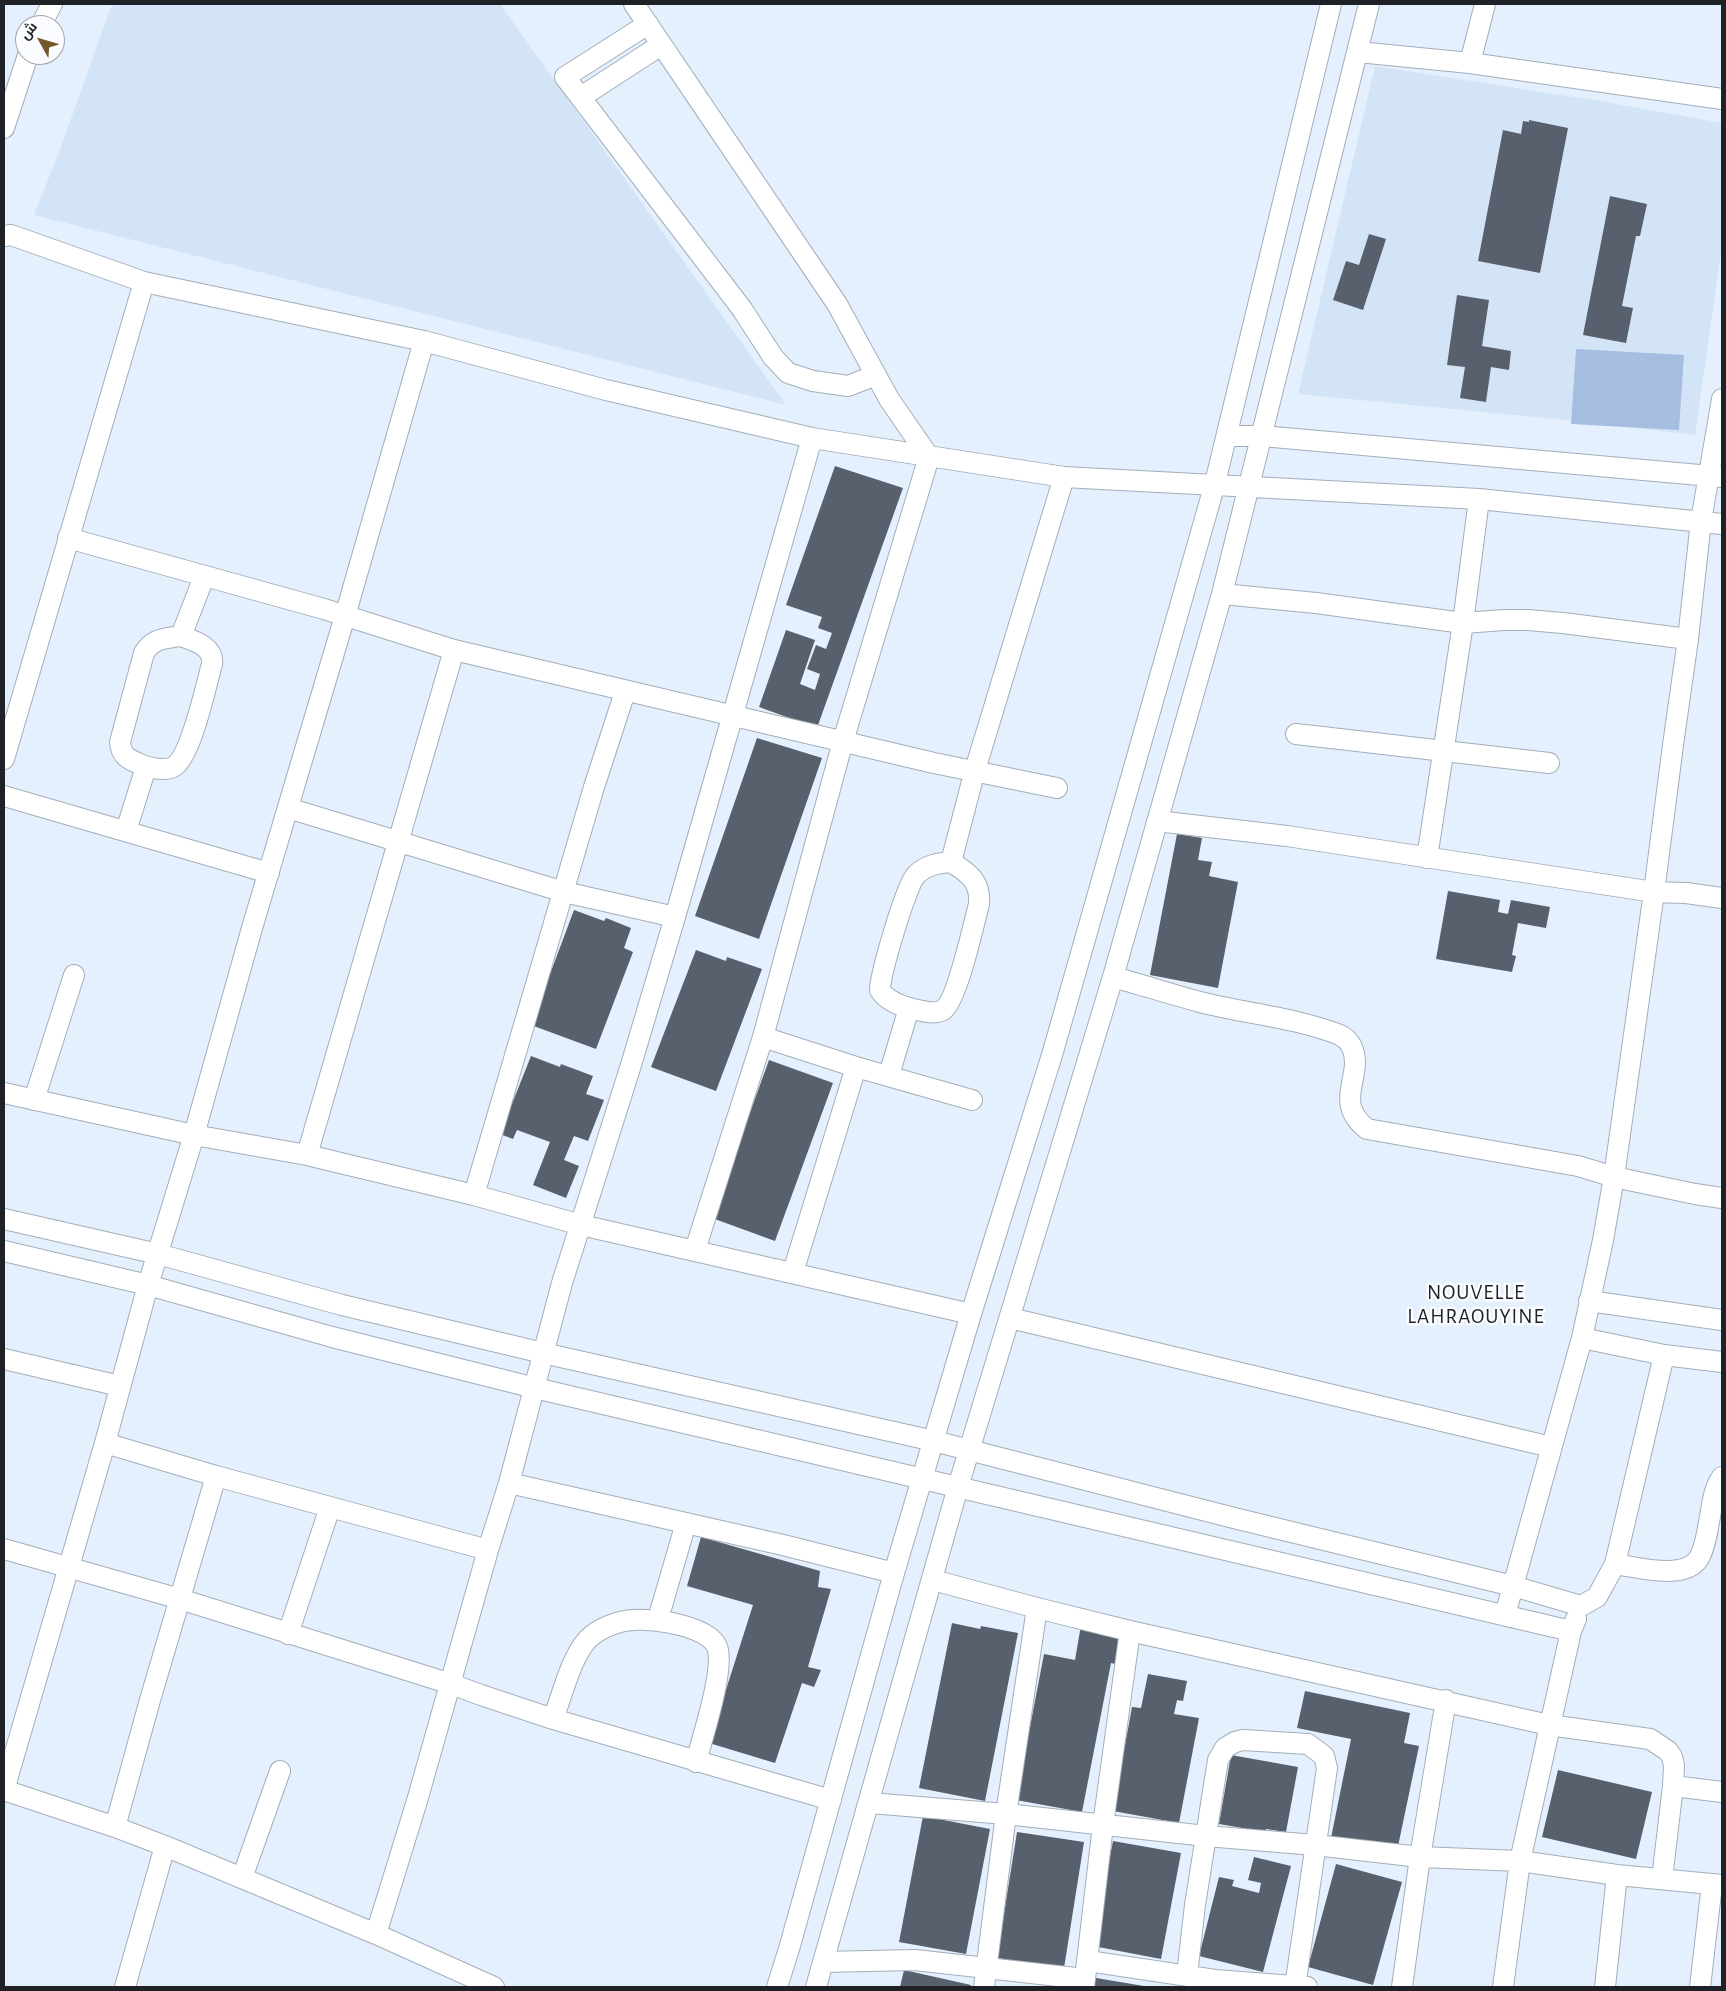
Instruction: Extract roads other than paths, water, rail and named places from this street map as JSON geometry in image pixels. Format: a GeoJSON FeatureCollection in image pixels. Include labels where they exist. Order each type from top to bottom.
{"type":"FeatureCollection","features":[{"type":"Feature","properties":{"kind":"street"},"geometry":{"type":"LineString","coordinates":[[634,4],[837,304],[889,399],[929,457]]}},
{"type":"Feature","properties":{"kind":"street"},"geometry":{"type":"LineString","coordinates":[[777,1987],[922,1478],[1052,1055],[1214,486],[1331,4]]}},
{"type":"Feature","properties":{"kind":"street"},"geometry":{"type":"LineString","coordinates":[[816,1987],[958,1487],[1113,977],[1222,594],[1369,4]]}},
{"type":"Feature","properties":{"kind":"street"},"geometry":{"type":"LineString","coordinates":[[1470,63],[1486,4]]}},
{"type":"Feature","properties":{"kind":"street"},"geometry":{"type":"LineString","coordinates":[[648,24],[565,77],[736,302],[773,357],[788,373],[813,381],[848,386],[876,375]]}},
{"type":"Feature","properties":{"kind":"street"},"geometry":{"type":"LineString","coordinates":[[581,97],[661,45]]}},
{"type":"Feature","properties":{"kind":"street"},"geometry":{"type":"LineString","coordinates":[[1358,52],[1470,63],[1722,99]]}},
{"type":"Feature","properties":{"kind":"street"},"geometry":{"type":"LineString","coordinates":[[4,128],[25,65]]}},
{"type":"Feature","properties":{"kind":"street"},"geometry":{"type":"LineString","coordinates":[[6,232],[144,282],[424,341],[606,390],[812,438],[1064,477],[1479,499],[1722,524]]}},
{"type":"Feature","properties":{"kind":"street"},"geometry":{"type":"LineString","coordinates":[[4,759],[144,282]]}},
{"type":"Feature","properties":{"kind":"street"},"geometry":{"type":"LineString","coordinates":[[424,341],[194,1135],[148,1284],[105,1443],[4,1790],[115,1827],[165,1846],[376,1934],[494,1987]]}},
{"type":"Feature","properties":{"kind":"street"},"geometry":{"type":"LineString","coordinates":[[1505,1615],[1582,1338],[1614,1177],[1688,638],[1701,522],[1715,476],[1722,399]]}},
{"type":"Feature","properties":{"kind":"street"},"geometry":{"type":"LineString","coordinates":[[1227,436],[1262,436],[1715,476]]}},
{"type":"Feature","properties":{"kind":"street"},"geometry":{"type":"LineString","coordinates":[[376,1934],[418,1801],[488,1550],[509,1483],[543,1353],[675,917],[812,438]]}},
{"type":"Feature","properties":{"kind":"street"},"geometry":{"type":"LineString","coordinates":[[695,1250],[763,1037],[843,741],[929,457]]}},
{"type":"Feature","properties":{"kind":"street"},"geometry":{"type":"LineString","coordinates":[[951,862],[975,770],[1064,477]]}},
{"type":"Feature","properties":{"kind":"street"},"geometry":{"type":"LineString","coordinates":[[1427,858],[1479,499]]}},
{"type":"Feature","properties":{"kind":"street"},"geometry":{"type":"LineString","coordinates":[[68,538],[345,616],[454,650],[625,692],[733,715],[934,763],[1057,788]]}},
{"type":"Feature","properties":{"kind":"street"},"geometry":{"type":"LineString","coordinates":[[181,636],[204,577]]}},
{"type":"Feature","properties":{"kind":"street"},"geometry":{"type":"LineString","coordinates":[[1222,594],[1316,603],[1462,623],[1504,620],[1563,623],[1688,638]]}},
{"type":"Feature","properties":{"kind":"street"},"geometry":{"type":"LineString","coordinates":[[181,636],[208,649],[213,657],[212,664],[185,754],[173,767],[146,767],[124,756],[120,742],[144,653],[151,643],[156,640],[181,636]]}},
{"type":"Feature","properties":{"kind":"street"},"geometry":{"type":"LineString","coordinates":[[306,1155],[454,650]]}},
{"type":"Feature","properties":{"kind":"street"},"geometry":{"type":"LineString","coordinates":[[474,1194],[625,692]]}},
{"type":"Feature","properties":{"kind":"street"},"geometry":{"type":"LineString","coordinates":[[1296,734],[1549,763]]}},
{"type":"Feature","properties":{"kind":"street"},"geometry":{"type":"LineString","coordinates":[[126,831],[146,767]]}},
{"type":"Feature","properties":{"kind":"street"},"geometry":{"type":"LineString","coordinates":[[4,796],[269,873]]}},
{"type":"Feature","properties":{"kind":"street"},"geometry":{"type":"LineString","coordinates":[[288,808],[564,892],[675,917]]}},
{"type":"Feature","properties":{"kind":"street"},"geometry":{"type":"LineString","coordinates":[[1157,821],[1287,836],[1654,892],[1686,893],[1722,898]]}},
{"type":"Feature","properties":{"kind":"street"},"geometry":{"type":"LineString","coordinates":[[951,862],[972,878],[980,892],[979,904],[960,971],[950,1002],[944,1009],[934,1012],[909,1008],[888,998],[880,990],[894,934],[906,894],[916,876],[930,866],[951,862]]}},
{"type":"Feature","properties":{"kind":"street"},"geometry":{"type":"LineString","coordinates":[[34,1100],[74,976]]}},
{"type":"Feature","properties":{"kind":"street"},"geometry":{"type":"LineString","coordinates":[[1113,977],[1204,1002],[1298,1023],[1343,1036],[1351,1045],[1355,1060],[1350,1091],[1352,1112],[1358,1121],[1368,1129],[1578,1166],[1614,1177],[1722,1198]]}},
{"type":"Feature","properties":{"kind":"street"},"geometry":{"type":"LineString","coordinates":[[889,1075],[909,1008]]}},
{"type":"Feature","properties":{"kind":"street"},"geometry":{"type":"LineString","coordinates":[[763,1037],[856,1067],[972,1100]]}},
{"type":"Feature","properties":{"kind":"street"},"geometry":{"type":"LineString","coordinates":[[793,1272],[856,1067]]}},
{"type":"Feature","properties":{"kind":"street"},"geometry":{"type":"LineString","coordinates":[[4,1093],[194,1135],[306,1155],[474,1194],[581,1225],[971,1314]]}},
{"type":"Feature","properties":{"kind":"street"},"geometry":{"type":"LineString","coordinates":[[4,1219],[158,1254],[342,1305],[543,1353],[934,1441],[1513,1586],[1581,1606]]}},
{"type":"Feature","properties":{"kind":"street"},"geometry":{"type":"LineString","coordinates":[[4,1251],[148,1284],[332,1337],[535,1388],[1572,1631]]}},
{"type":"Feature","properties":{"kind":"street"},"geometry":{"type":"LineString","coordinates":[[1590,1301],[1722,1320]]}},
{"type":"Feature","properties":{"kind":"street"},"geometry":{"type":"LineString","coordinates":[[1010,1318],[1551,1447]]}},
{"type":"Feature","properties":{"kind":"street"},"geometry":{"type":"LineString","coordinates":[[1582,1338],[1664,1354],[1722,1362]]}},
{"type":"Feature","properties":{"kind":"street"},"geometry":{"type":"LineString","coordinates":[[1503,1987],[1520,1861],[1549,1725],[1572,1631],[1581,1606],[1597,1597],[1615,1564],[1664,1354]]}},
{"type":"Feature","properties":{"kind":"street"},"geometry":{"type":"LineString","coordinates":[[4,1359],[120,1386]]}},
{"type":"Feature","properties":{"kind":"street"},"geometry":{"type":"LineString","coordinates":[[105,1443],[216,1476],[488,1550]]}},
{"type":"Feature","properties":{"kind":"street"},"geometry":{"type":"LineString","coordinates":[[115,1827],[216,1476]]}},
{"type":"Feature","properties":{"kind":"street"},"geometry":{"type":"LineString","coordinates":[[1615,1564],[1666,1571],[1683,1571],[1691,1567],[1698,1560],[1704,1548],[1718,1483],[1722,1477]]}},
{"type":"Feature","properties":{"kind":"street"},"geometry":{"type":"LineString","coordinates":[[509,1483],[894,1573]]}},
{"type":"Feature","properties":{"kind":"street"},"geometry":{"type":"LineString","coordinates":[[288,1634],[330,1506]]}},
{"type":"Feature","properties":{"kind":"street"},"geometry":{"type":"LineString","coordinates":[[658,1619],[686,1523]]}},
{"type":"Feature","properties":{"kind":"street"},"geometry":{"type":"LineString","coordinates":[[4,1549],[180,1599],[451,1684],[481,1696],[554,1719],[830,1800]]}},
{"type":"Feature","properties":{"kind":"street"},"geometry":{"type":"LineString","coordinates":[[933,1580],[1130,1631],[1446,1700],[1549,1725],[1650,1739],[1668,1751],[1674,1765],[1674,1786],[1662,1878]]}},
{"type":"Feature","properties":{"kind":"street"},"geometry":{"type":"LineString","coordinates":[[985,1978],[1006,1814],[1037,1608]]}},
{"type":"Feature","properties":{"kind":"street"},"geometry":{"type":"LineString","coordinates":[[554,1719],[576,1659],[590,1637],[614,1624],[632,1620],[658,1619],[699,1631],[714,1642],[718,1649],[718,1675],[696,1762]]}},
{"type":"Feature","properties":{"kind":"street"},"geometry":{"type":"LineString","coordinates":[[1086,1976],[1103,1825],[1130,1631]]}},
{"type":"Feature","properties":{"kind":"street"},"geometry":{"type":"LineString","coordinates":[[1402,1987],[1420,1857],[1446,1700]]}},
{"type":"Feature","properties":{"kind":"street"},"geometry":{"type":"LineString","coordinates":[[823,1962],[915,1960],[985,1978],[1187,1975],[1215,1984],[1301,1987],[1315,1845],[1327,1768],[1324,1756],[1314,1747],[1308,1744],[1243,1740],[1225,1748],[1218,1760],[1195,1905],[1187,1975]]}},
{"type":"Feature","properties":{"kind":"street"},"geometry":{"type":"LineString","coordinates":[[242,1878],[280,1771]]}},
{"type":"Feature","properties":{"kind":"street"},"geometry":{"type":"LineString","coordinates":[[1674,1786],[1722,1792]]}},
{"type":"Feature","properties":{"kind":"street"},"geometry":{"type":"LineString","coordinates":[[870,1802],[1006,1814],[1420,1857],[1520,1861],[1617,1875],[1717,1885],[1700,1987]]}},
{"type":"Feature","properties":{"kind":"street"},"geometry":{"type":"LineString","coordinates":[[125,1987],[165,1846]]}},
{"type":"Feature","properties":{"kind":"street"},"geometry":{"type":"LineString","coordinates":[[1605,1987],[1617,1875]]}},
{"type":"Feature","properties":{"kind":"district","name":"NOUVELLE LAHRAOUYINE"},"geometry":{"type":"Point","coordinates":[1476,1305]}}]}
